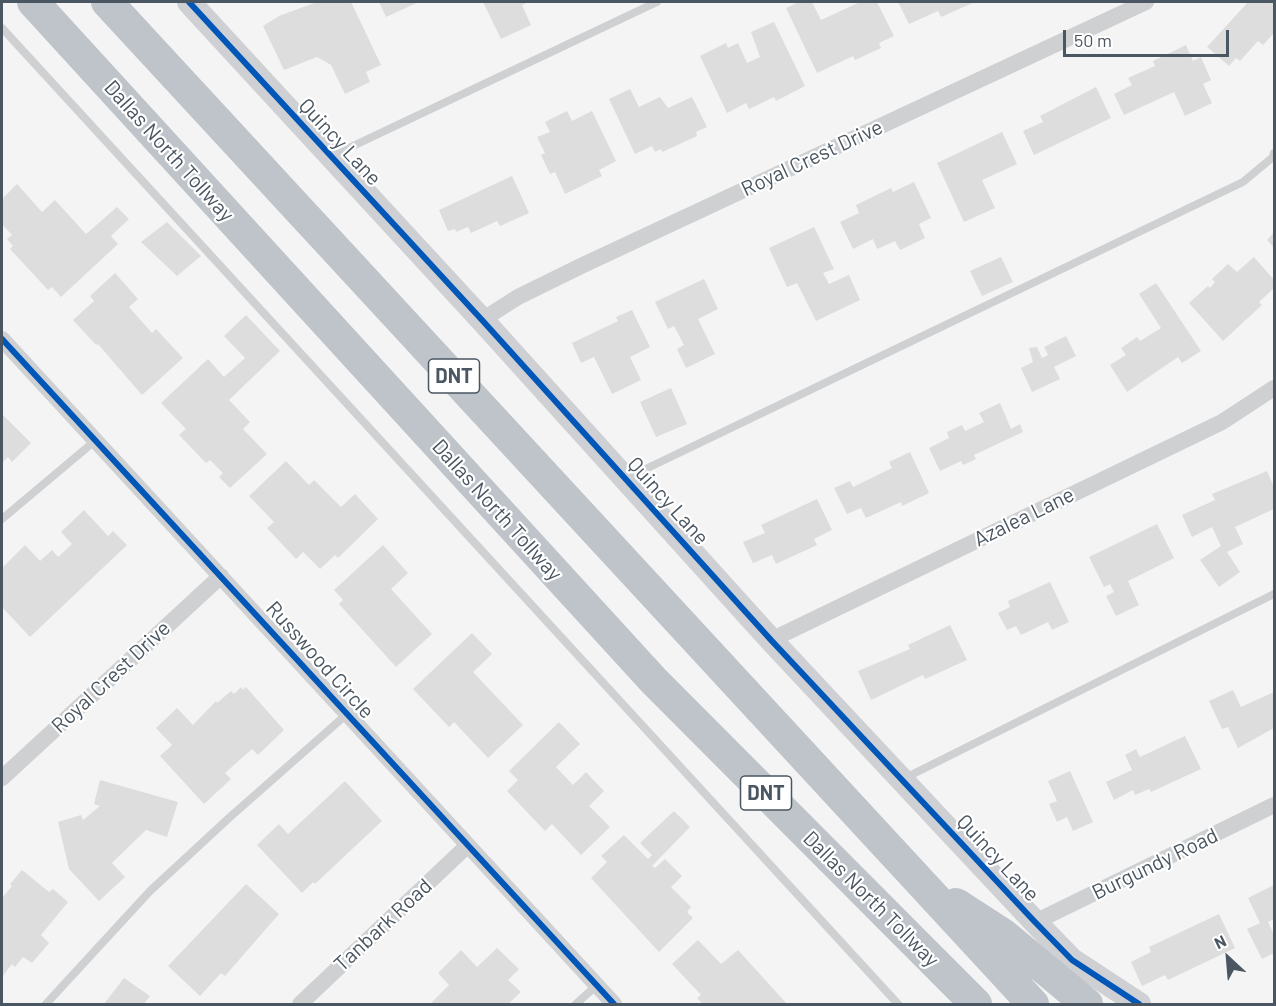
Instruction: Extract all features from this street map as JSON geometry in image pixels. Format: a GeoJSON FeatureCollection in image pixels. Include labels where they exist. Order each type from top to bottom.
{"type":"FeatureCollection","features":[{"type":"Feature","properties":{"kind":"highway","name":"Dallas North Tollway"},"geometry":{"type":"LineString","coordinates":[[33,2],[654,681],[976,1005]]}},
{"type":"Feature","properties":{"kind":"highway","name":"Dallas North Tollway"},"geometry":{"type":"LineString","coordinates":[[107,2],[1033,1005]]}},
{"type":"Feature","properties":{"kind":"highway"},"geometry":{"type":"LineString","coordinates":[[913,875],[1004,935],[1086,1005]]}},
{"type":"Feature","properties":{"kind":"highway"},"geometry":{"type":"LineString","coordinates":[[877,906],[947,1005]]}},
{"type":"Feature","properties":{"kind":"street","name":"Quincy Lane"},"geometry":{"type":"LineString","coordinates":[[189,2],[482,320],[771,640],[1035,922],[1072,960],[1139,1005]]}},
{"type":"Feature","properties":{"kind":"street","name":"Royal Crest Drive"},"geometry":{"type":"LineString","coordinates":[[482,320],[518,297],[581,266],[1146,2]]}},
{"type":"Feature","properties":{"kind":"street","name":"Russwood Circle"},"geometry":{"type":"LineString","coordinates":[[2,339],[614,1005]]}},
{"type":"Feature","properties":{"kind":"street","name":"Azalea Lane"},"geometry":{"type":"LineString","coordinates":[[771,640],[1222,422],[1275,388]]}},
{"type":"Feature","properties":{"kind":"street","name":"Royal Crest Drive"},"geometry":{"type":"LineString","coordinates":[[2,778],[221,576]]}},
{"type":"Feature","properties":{"kind":"street","name":"Burgundy Road"},"geometry":{"type":"LineString","coordinates":[[1035,922],[1275,805]]}},
{"type":"Feature","properties":{"kind":"street","name":"Tanbark Road"},"geometry":{"type":"LineString","coordinates":[[300,1005],[467,846]]}},
{"type":"Feature","properties":{"kind":"lane"},"geometry":{"type":"LineString","coordinates":[[331,156],[657,2]]}},
{"type":"Feature","properties":{"kind":"lane"},"geometry":{"type":"LineString","coordinates":[[2,28],[898,1005]]}},
{"type":"Feature","properties":{"kind":"lane"},"geometry":{"type":"LineString","coordinates":[[626,479],[1243,182],[1275,153]]}},
{"type":"Feature","properties":{"kind":"lane"},"geometry":{"type":"LineString","coordinates":[[2,519],[96,441]]}},
{"type":"Feature","properties":{"kind":"lane"},"geometry":{"type":"LineString","coordinates":[[902,780],[1275,594]]}},
{"type":"Feature","properties":{"kind":"lane"},"geometry":{"type":"LineString","coordinates":[[46,1005],[150,891],[347,714]]}},
{"type":"Feature","properties":{"kind":"lane"},"geometry":{"type":"LineString","coordinates":[[576,1005],[597,985]]}},
{"type":"Feature","properties":{"kind":"building"},"geometry":{"type":"Polygon","coordinates":[[[317,2],[351,2],[381,65],[366,72],[370,82],[345,94],[331,65],[317,57],[284,70],[263,26],[279,16],[317,2]]]}},
{"type":"Feature","properties":{"kind":"building"},"geometry":{"type":"Polygon","coordinates":[[[379,2],[419,2],[386,17],[379,2]]]}},
{"type":"Feature","properties":{"kind":"building"},"geometry":{"type":"Polygon","coordinates":[[[483,2],[529,2],[522,5],[531,25],[501,39],[483,2]]]}},
{"type":"Feature","properties":{"kind":"building"},"geometry":{"type":"Polygon","coordinates":[[[799,2],[812,2],[821,20],[860,2],[877,2],[894,36],[879,43],[881,48],[855,60],[853,56],[817,73],[786,8],[799,2]]]}},
{"type":"Feature","properties":{"kind":"building"},"geometry":{"type":"Polygon","coordinates":[[[898,2],[975,2],[941,17],[938,11],[909,24],[898,2]]]}},
{"type":"Feature","properties":{"kind":"building"},"geometry":{"type":"Polygon","coordinates":[[[1248,2],[1274,2],[1274,33],[1263,45],[1258,41],[1240,61],[1236,58],[1229,66],[1207,47],[1248,2]]]}},
{"type":"Feature","properties":{"kind":"building"},"geometry":{"type":"Polygon","coordinates":[[[774,22],[805,86],[776,101],[774,97],[749,109],[746,103],[727,113],[700,56],[726,43],[728,48],[738,43],[747,63],[760,57],[751,32],[774,22]]]}},
{"type":"Feature","properties":{"kind":"building"},"geometry":{"type":"Polygon","coordinates":[[[1186,45],[1193,61],[1201,57],[1211,80],[1203,84],[1212,103],[1185,116],[1174,92],[1124,115],[1114,94],[1132,85],[1128,78],[1155,66],[1153,61],[1186,45]]]}},
{"type":"Feature","properties":{"kind":"building"},"geometry":{"type":"Polygon","coordinates":[[[1096,87],[1111,118],[1034,155],[1023,131],[1043,122],[1040,116],[1096,87]]]}},
{"type":"Feature","properties":{"kind":"building"},"geometry":{"type":"Polygon","coordinates":[[[630,89],[639,107],[660,97],[668,108],[692,97],[707,127],[696,132],[697,136],[662,152],[661,149],[655,152],[652,146],[635,154],[609,99],[630,89]]]}},
{"type":"Feature","properties":{"kind":"building"},"geometry":{"type":"Polygon","coordinates":[[[567,111],[572,121],[592,111],[616,161],[599,170],[602,176],[565,194],[555,172],[550,174],[541,155],[545,153],[537,137],[550,132],[545,122],[567,111]]]}},
{"type":"Feature","properties":{"kind":"building"},"geometry":{"type":"Polygon","coordinates":[[[1002,132],[1017,164],[982,180],[995,208],[964,222],[937,163],[1002,132]]]}},
{"type":"Feature","properties":{"kind":"building"},"geometry":{"type":"Polygon","coordinates":[[[512,176],[529,213],[500,226],[497,221],[471,233],[468,227],[456,232],[455,229],[448,231],[439,210],[512,176]]]}},
{"type":"Feature","properties":{"kind":"building"},"geometry":{"type":"Polygon","coordinates":[[[914,182],[931,218],[919,224],[925,238],[900,250],[895,241],[877,249],[873,239],[853,249],[840,222],[859,213],[856,205],[891,188],[893,192],[914,182]]]}},
{"type":"Feature","properties":{"kind":"building"},"geometry":{"type":"Polygon","coordinates":[[[17,184],[42,212],[55,200],[86,234],[117,207],[129,219],[111,236],[118,244],[61,297],[52,287],[48,290],[10,249],[13,246],[7,239],[12,235],[2,224],[2,199],[17,184]]]}},
{"type":"Feature","properties":{"kind":"building"},"geometry":{"type":"Polygon","coordinates":[[[167,222],[201,256],[177,276],[141,242],[167,222]]]}},
{"type":"Feature","properties":{"kind":"building"},"geometry":{"type":"Polygon","coordinates":[[[814,227],[834,269],[823,273],[829,284],[849,275],[860,300],[816,321],[797,283],[787,287],[769,248],[814,227]]]}},
{"type":"Feature","properties":{"kind":"building"},"geometry":{"type":"Polygon","coordinates":[[[1274,232],[1274,248],[1267,240],[1274,232]]]}},
{"type":"Feature","properties":{"kind":"building"},"geometry":{"type":"Polygon","coordinates":[[[1001,257],[1013,282],[982,296],[970,271],[1001,257]]]}},
{"type":"Feature","properties":{"kind":"building"},"geometry":{"type":"Polygon","coordinates":[[[1254,257],[1274,280],[1274,288],[1259,302],[1262,305],[1223,341],[1189,303],[1208,286],[1210,288],[1215,282],[1212,279],[1228,264],[1237,272],[1254,257]]]}},
{"type":"Feature","properties":{"kind":"building"},"geometry":{"type":"Polygon","coordinates":[[[115,273],[138,299],[129,307],[152,333],[156,329],[183,358],[142,395],[98,344],[96,345],[73,320],[94,301],[90,296],[115,273]]]}},
{"type":"Feature","properties":{"kind":"building"},"geometry":{"type":"Polygon","coordinates":[[[704,279],[718,309],[698,319],[715,354],[686,368],[677,349],[684,345],[674,326],[668,329],[655,302],[704,279]]]}},
{"type":"Feature","properties":{"kind":"building"},"geometry":{"type":"Polygon","coordinates":[[[1156,283],[1201,351],[1182,363],[1178,357],[1127,392],[1110,365],[1126,355],[1121,348],[1137,337],[1140,341],[1161,328],[1139,294],[1156,283]]]}},
{"type":"Feature","properties":{"kind":"building"},"geometry":{"type":"Polygon","coordinates":[[[632,310],[650,347],[630,357],[641,380],[612,394],[594,357],[581,363],[572,343],[618,321],[616,317],[632,310]]]}},
{"type":"Feature","properties":{"kind":"building"},"geometry":{"type":"Polygon","coordinates":[[[246,315],[280,351],[229,400],[250,422],[243,429],[267,454],[230,488],[219,477],[223,473],[210,460],[206,463],[179,435],[186,429],[161,403],[208,359],[224,377],[245,358],[224,336],[246,315]]]}},
{"type":"Feature","properties":{"kind":"building"},"geometry":{"type":"Polygon","coordinates":[[[1066,336],[1076,356],[1054,367],[1060,379],[1032,392],[1021,368],[1033,362],[1029,348],[1037,347],[1042,358],[1048,355],[1044,347],[1066,336]]]}},
{"type":"Feature","properties":{"kind":"building"},"geometry":{"type":"Polygon","coordinates":[[[671,388],[687,424],[656,437],[640,402],[671,388]]]}},
{"type":"Feature","properties":{"kind":"building"},"geometry":{"type":"Polygon","coordinates":[[[1000,403],[1011,429],[1020,424],[1023,432],[974,455],[976,459],[963,465],[961,461],[940,471],[929,448],[949,438],[947,432],[962,425],[965,431],[984,422],[979,413],[1000,403]]]}},
{"type":"Feature","properties":{"kind":"building"},"geometry":{"type":"Polygon","coordinates":[[[2,414],[31,443],[12,462],[8,457],[2,463],[2,414]]]}},
{"type":"Feature","properties":{"kind":"building"},"geometry":{"type":"Polygon","coordinates":[[[910,452],[929,493],[902,506],[901,502],[866,518],[861,508],[847,514],[834,488],[850,481],[853,487],[892,468],[889,462],[910,452]]]}},
{"type":"Feature","properties":{"kind":"building"},"geometry":{"type":"Polygon","coordinates":[[[286,461],[309,485],[314,480],[341,507],[355,494],[378,519],[338,558],[335,555],[320,569],[303,552],[296,559],[267,528],[274,522],[249,496],[286,461]]]}},
{"type":"Feature","properties":{"kind":"building"},"geometry":{"type":"Polygon","coordinates":[[[1267,471],[1274,487],[1274,509],[1235,527],[1243,544],[1227,552],[1240,572],[1219,587],[1200,560],[1221,546],[1212,527],[1192,537],[1182,515],[1215,500],[1212,494],[1267,471]]]}},
{"type":"Feature","properties":{"kind":"building"},"geometry":{"type":"Polygon","coordinates":[[[817,499],[832,530],[814,539],[817,545],[776,564],[772,555],[753,563],[743,542],[765,533],[761,525],[817,499]]]}},
{"type":"Feature","properties":{"kind":"building"},"geometry":{"type":"Polygon","coordinates":[[[84,510],[108,536],[113,531],[127,545],[30,637],[2,607],[2,568],[25,545],[40,561],[52,550],[58,557],[72,544],[61,532],[84,510]]]}},
{"type":"Feature","properties":{"kind":"building"},"geometry":{"type":"Polygon","coordinates":[[[1157,524],[1174,558],[1128,581],[1139,605],[1116,616],[1106,596],[1114,592],[1110,584],[1104,587],[1089,557],[1157,524]]]}},
{"type":"Feature","properties":{"kind":"building"},"geometry":{"type":"Polygon","coordinates":[[[383,545],[408,573],[391,589],[432,634],[396,667],[339,604],[343,600],[334,590],[383,545]]]}},
{"type":"Feature","properties":{"kind":"building"},"geometry":{"type":"Polygon","coordinates":[[[1050,582],[1069,622],[1052,630],[1048,622],[1021,635],[1016,626],[1007,630],[998,613],[1010,607],[1008,601],[1050,582]]]}},
{"type":"Feature","properties":{"kind":"building"},"geometry":{"type":"Polygon","coordinates":[[[950,625],[967,660],[925,679],[923,675],[871,700],[858,671],[910,649],[908,645],[950,625]]]}},
{"type":"Feature","properties":{"kind":"building"},"geometry":{"type":"Polygon","coordinates":[[[472,633],[492,654],[473,672],[523,725],[488,758],[454,722],[449,727],[413,689],[472,633]]]}},
{"type":"Feature","properties":{"kind":"building"},"geometry":{"type":"Polygon","coordinates":[[[241,687],[243,690],[246,687],[284,730],[258,755],[252,749],[225,773],[231,779],[204,804],[160,756],[172,745],[156,728],[177,708],[193,725],[216,701],[217,703],[231,691],[234,694],[241,687]]]}},
{"type":"Feature","properties":{"kind":"building"},"geometry":{"type":"Polygon","coordinates":[[[1233,690],[1241,707],[1274,692],[1274,728],[1238,748],[1228,727],[1222,729],[1209,701],[1233,690]]]}},
{"type":"Feature","properties":{"kind":"building"},"geometry":{"type":"Polygon","coordinates":[[[559,722],[580,744],[556,767],[573,785],[586,772],[604,791],[589,806],[610,827],[581,855],[552,824],[545,831],[507,791],[518,780],[509,771],[559,722]]]}},
{"type":"Feature","properties":{"kind":"building"},"geometry":{"type":"Polygon","coordinates":[[[1185,736],[1201,769],[1151,792],[1149,789],[1135,795],[1133,790],[1114,800],[1106,782],[1132,770],[1125,755],[1136,749],[1140,757],[1185,736]]]}},
{"type":"Feature","properties":{"kind":"building"},"geometry":{"type":"Polygon","coordinates":[[[1070,771],[1093,822],[1073,831],[1067,817],[1057,822],[1049,804],[1057,801],[1048,781],[1070,771]]]}},
{"type":"Feature","properties":{"kind":"building"},"geometry":{"type":"Polygon","coordinates":[[[100,780],[178,802],[167,837],[146,830],[112,863],[125,877],[99,901],[69,869],[58,822],[81,815],[83,820],[100,806],[94,804],[100,780]]]}},
{"type":"Feature","properties":{"kind":"building"},"geometry":{"type":"Polygon","coordinates":[[[345,781],[382,821],[315,884],[313,882],[302,893],[257,845],[279,824],[288,834],[345,781]]]}},
{"type":"Feature","properties":{"kind":"building"},"geometry":{"type":"Polygon","coordinates":[[[674,811],[690,827],[652,866],[655,868],[665,859],[682,876],[671,887],[691,907],[687,912],[693,918],[659,952],[591,878],[607,862],[601,856],[624,835],[648,859],[652,855],[640,843],[674,811]]]}},
{"type":"Feature","properties":{"kind":"building"},"geometry":{"type":"Polygon","coordinates":[[[22,870],[49,892],[53,889],[68,902],[41,935],[49,943],[32,963],[23,957],[15,967],[12,964],[2,977],[2,898],[22,870]]]}},
{"type":"Feature","properties":{"kind":"building"},"geometry":{"type":"Polygon","coordinates":[[[246,884],[279,914],[225,976],[221,973],[200,996],[168,966],[246,884]]]}},
{"type":"Feature","properties":{"kind":"building"},"geometry":{"type":"Polygon","coordinates":[[[1274,885],[1274,919],[1268,922],[1274,935],[1274,953],[1262,959],[1247,929],[1260,923],[1248,898],[1274,885]]]}},
{"type":"Feature","properties":{"kind":"building"},"geometry":{"type":"Polygon","coordinates":[[[1219,914],[1235,948],[1168,980],[1165,975],[1142,986],[1131,962],[1151,952],[1149,947],[1219,914]]]}},
{"type":"Feature","properties":{"kind":"building"},"geometry":{"type":"Polygon","coordinates":[[[698,940],[721,964],[738,950],[787,1004],[703,1004],[697,998],[701,995],[672,964],[698,940]]]}},
{"type":"Feature","properties":{"kind":"building"},"geometry":{"type":"Polygon","coordinates":[[[497,948],[519,969],[508,980],[521,992],[508,1004],[430,1004],[449,985],[438,973],[461,950],[477,967],[497,948]]]}},
{"type":"Feature","properties":{"kind":"building"},"geometry":{"type":"Polygon","coordinates":[[[124,978],[150,996],[144,1004],[104,1004],[124,978]]]}},
{"type":"Feature","properties":{"kind":"cycle path"},"geometry":{"type":"LineString","coordinates":[[189,2],[482,320],[771,640],[1035,922],[1072,960],[1139,1004]]}},
{"type":"Feature","properties":{"kind":"cycle path"},"geometry":{"type":"LineString","coordinates":[[2,339],[614,1004]]}}]}
